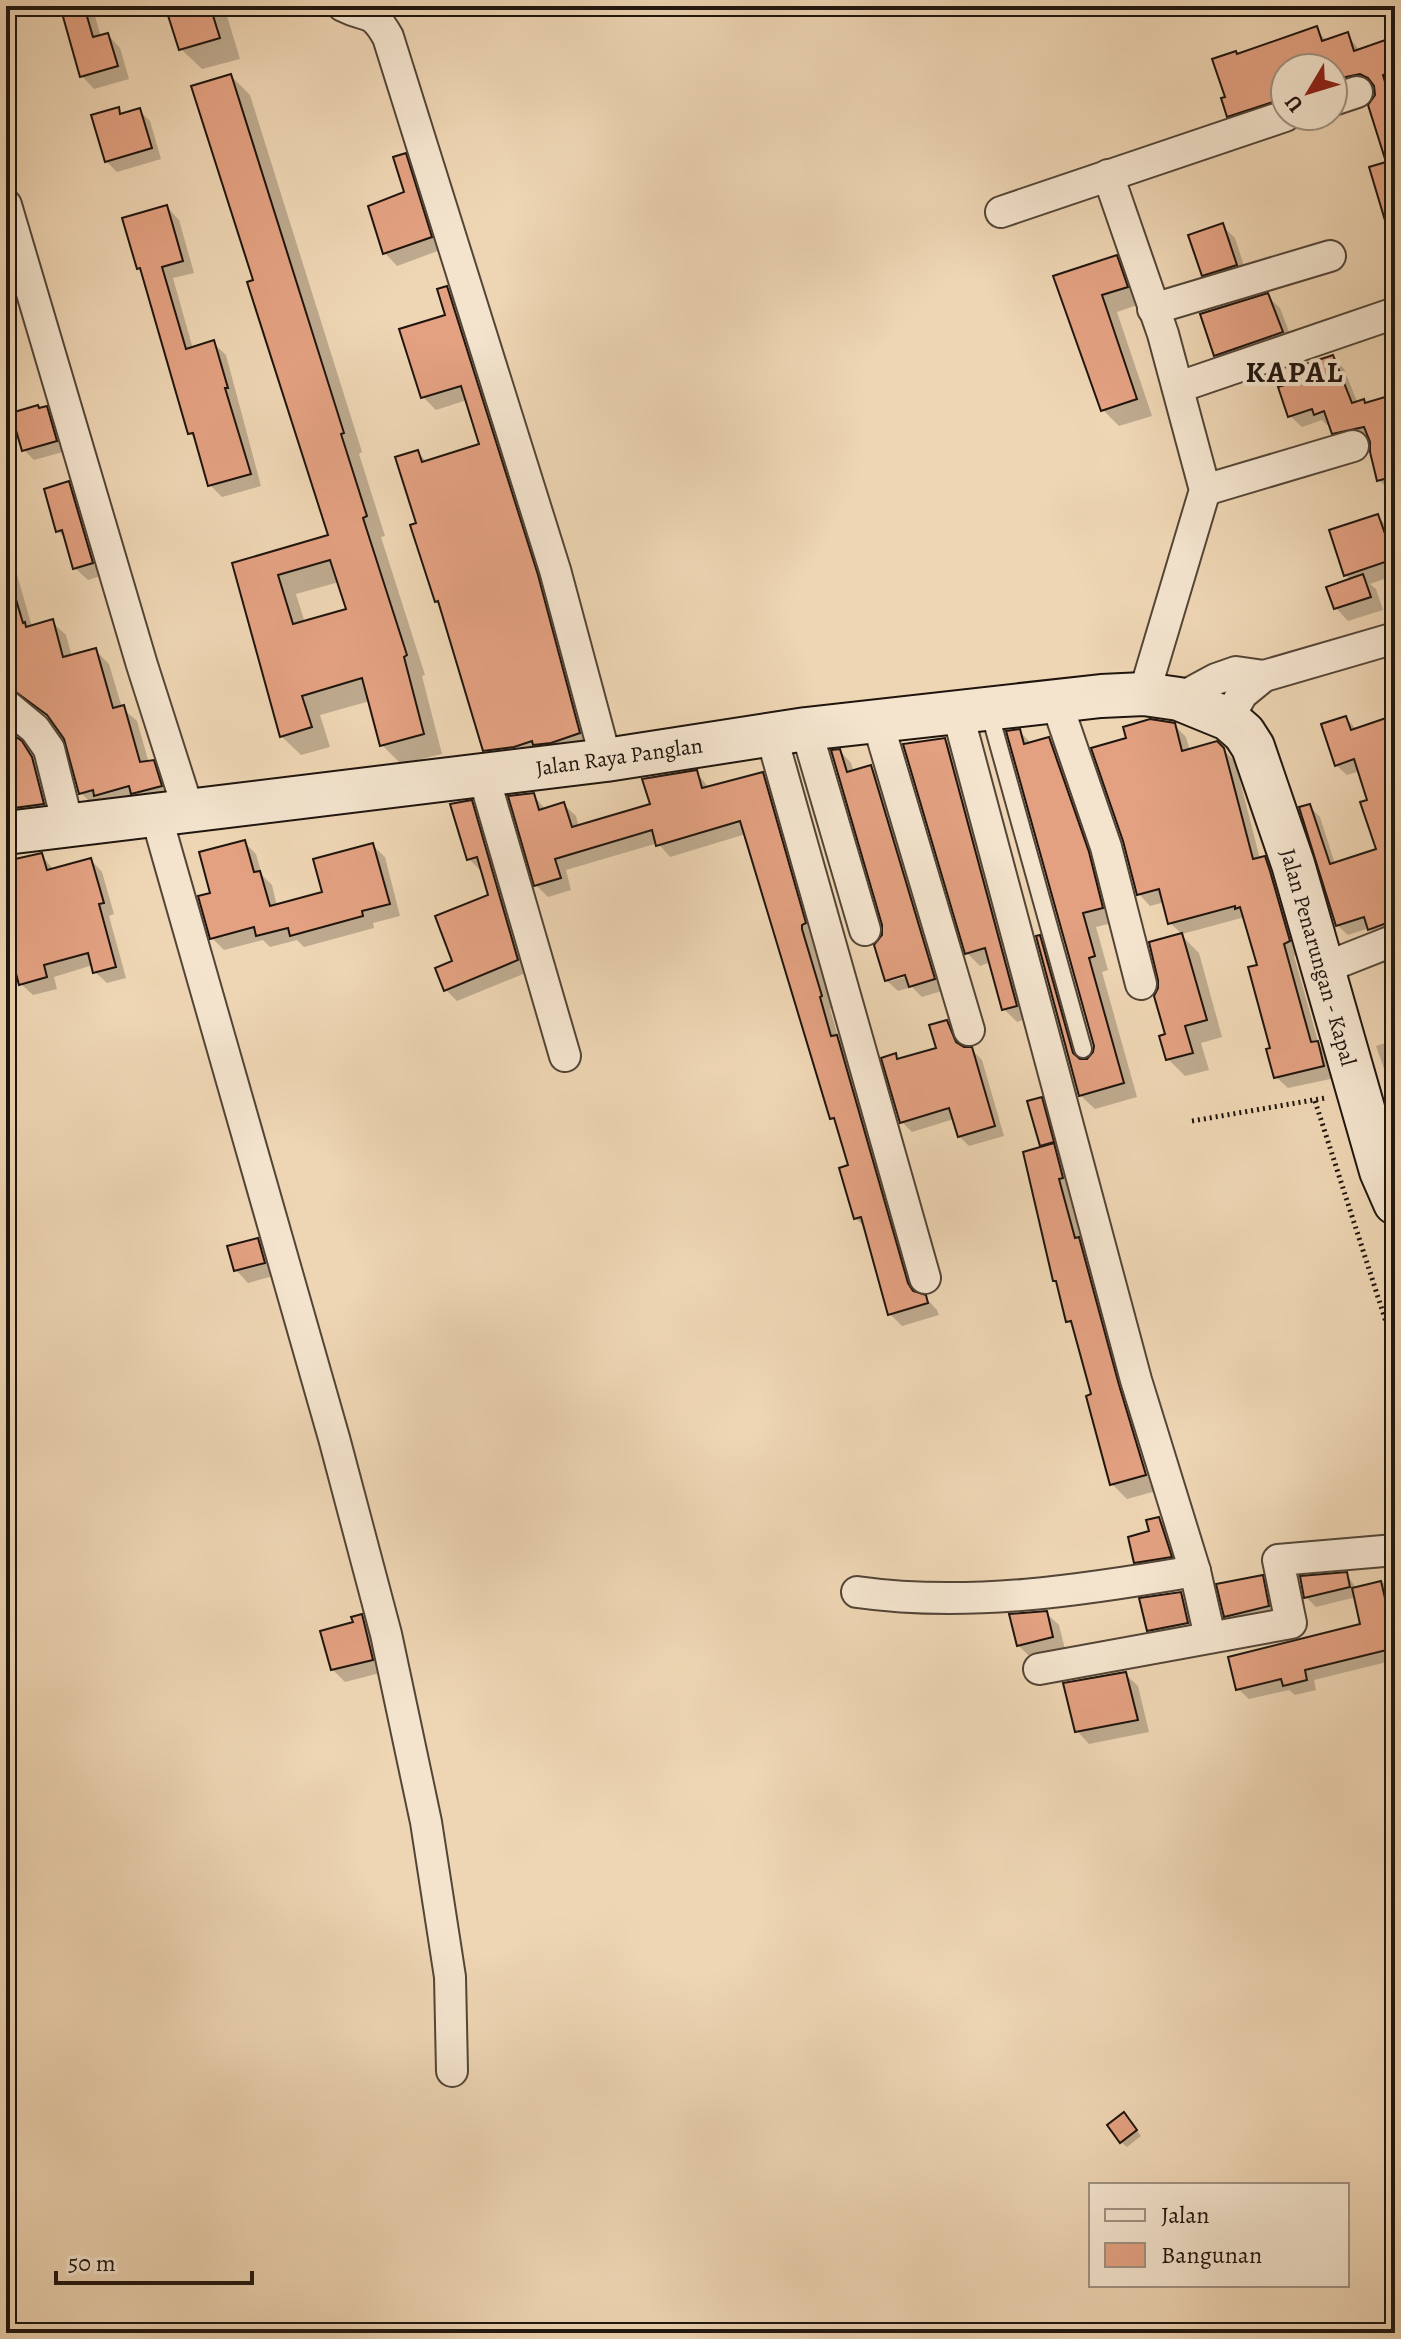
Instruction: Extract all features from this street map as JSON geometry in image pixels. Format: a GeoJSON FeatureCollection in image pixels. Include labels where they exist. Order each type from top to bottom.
{"type":"FeatureCollection","features":[{"type":"Feature","properties":{"kind":"street"},"geometry":{"type":"LineString","coordinates":[[343,6],[370,14],[388,37],[555,570],[606,760]]}},
{"type":"Feature","properties":{"kind":"street"},"geometry":{"type":"LineString","coordinates":[[1001,212],[1269,121]]}},
{"type":"Feature","properties":{"kind":"street"},"geometry":{"type":"LineString","coordinates":[[1108,175],[1179,387],[1205,490],[1162,697]]}},
{"type":"Feature","properties":{"kind":"street"},"geometry":{"type":"LineString","coordinates":[[6,205],[142,665],[172,813],[386,1634],[426,1822],[450,1977],[452,2071]]}},
{"type":"Feature","properties":{"kind":"street"},"geometry":{"type":"LineString","coordinates":[[1153,309],[1330,256]]}},
{"type":"Feature","properties":{"kind":"street"},"geometry":{"type":"LineString","coordinates":[[1179,387],[1395,313]]}},
{"type":"Feature","properties":{"kind":"street"},"geometry":{"type":"LineString","coordinates":[[1205,490],[1353,446]]}},
{"type":"Feature","properties":{"kind":"street"},"geometry":{"type":"LineString","coordinates":[[1228,719],[1242,694],[1264,676],[1395,638]]}},
{"type":"Feature","properties":{"kind":"street"},"geometry":{"type":"LineString","coordinates":[[1162,697],[1236,672],[1264,676]]}},
{"type":"Feature","properties":{"kind":"street","name":"Jalan Raya Panglan"},"geometry":{"type":"LineString","coordinates":[[6,833],[606,760],[877,720],[1056,701],[1162,697],[1228,719]]}},
{"type":"Feature","properties":{"kind":"street"},"geometry":{"type":"LineString","coordinates":[[1056,701],[1106,847],[1141,984]]}},
{"type":"Feature","properties":{"kind":"street"},"geometry":{"type":"LineString","coordinates":[[6,705],[35,729],[49,749],[68,825]]}},
{"type":"Feature","properties":{"kind":"street"},"geometry":{"type":"LineString","coordinates":[[972,710],[1132,1365],[1195,1571],[1210,1637]]}},
{"type":"Feature","properties":{"kind":"street","name":"Jalan Penarungan - Kapal"},"geometry":{"type":"LineString","coordinates":[[1228,719],[1249,740],[1264,771],[1381,1171],[1395,1203]]}},
{"type":"Feature","properties":{"kind":"street"},"geometry":{"type":"LineString","coordinates":[[877,720],[969,1030]]}},
{"type":"Feature","properties":{"kind":"street"},"geometry":{"type":"LineString","coordinates":[[788,732],[865,930]]}},
{"type":"Feature","properties":{"kind":"street"},"geometry":{"type":"LineString","coordinates":[[788,732],[925,1278]]}},
{"type":"Feature","properties":{"kind":"street"},"geometry":{"type":"LineString","coordinates":[[483,774],[565,1056]]}},
{"type":"Feature","properties":{"kind":"street"},"geometry":{"type":"LineString","coordinates":[[1324,968],[1395,940]]}},
{"type":"Feature","properties":{"kind":"street"},"geometry":{"type":"LineString","coordinates":[[1039,1669],[1291,1623],[1278,1560],[1395,1550]]}},
{"type":"Feature","properties":{"kind":"street"},"geometry":{"type":"LineString","coordinates":[[857,1592],[902,1599],[977,1598],[1084,1588],[1195,1571]]}},
{"type":"Feature","properties":{"kind":"lane"},"geometry":{"type":"LineString","coordinates":[[972,710],[1083,1049]]}},
{"type":"Feature","properties":{"kind":"path"},"geometry":{"type":"LineString","coordinates":[[1192,1121],[1315,1101],[1357,1089]]}},
{"type":"Feature","properties":{"kind":"path"},"geometry":{"type":"LineString","coordinates":[[1315,1101],[1395,1350]]}},
{"type":"Feature","properties":{"kind":"building"},"geometry":{"type":"Polygon","coordinates":[[[60,6],[84,6],[93,37],[108,33],[118,66],[80,77],[60,6]]]}},
{"type":"Feature","properties":{"kind":"building"},"geometry":{"type":"Polygon","coordinates":[[[165,6],[210,6],[220,38],[179,50],[165,6]]]}},
{"type":"Feature","properties":{"kind":"building"},"geometry":{"type":"Polygon","coordinates":[[[1317,26],[1322,41],[1348,32],[1354,51],[1391,38],[1395,49],[1395,70],[1383,75],[1395,115],[1395,236],[1390,237],[1369,167],[1386,162],[1368,105],[1375,95],[1374,86],[1360,74],[1349,76],[1349,52],[1269,52],[1269,103],[1227,117],[1221,98],[1225,97],[1212,59],[1236,51],[1237,54],[1317,26]]]}},
{"type":"Feature","properties":{"kind":"building"},"geometry":{"type":"Polygon","coordinates":[[[231,74],[344,433],[341,434],[367,516],[363,518],[407,655],[404,657],[424,734],[380,746],[362,678],[302,696],[312,727],[280,737],[232,563],[328,535],[247,282],[253,280],[191,86],[231,74]],[[330,560],[278,575],[293,624],[346,609],[330,560]]]}},
{"type":"Feature","properties":{"kind":"building"},"geometry":{"type":"Polygon","coordinates":[[[119,107],[120,114],[140,108],[152,148],[105,162],[91,115],[119,107]]]}},
{"type":"Feature","properties":{"kind":"building"},"geometry":{"type":"Polygon","coordinates":[[[406,153],[432,237],[383,254],[368,206],[404,192],[393,157],[406,153]]]}},
{"type":"Feature","properties":{"kind":"building"},"geometry":{"type":"Polygon","coordinates":[[[167,205],[183,261],[162,267],[186,349],[214,340],[251,474],[208,486],[193,433],[188,434],[140,268],[137,269],[122,218],[167,205]]]}},
{"type":"Feature","properties":{"kind":"building"},"geometry":{"type":"Polygon","coordinates":[[[1223,223],[1237,265],[1202,276],[1188,235],[1223,223]]]}},
{"type":"Feature","properties":{"kind":"building"},"geometry":{"type":"Polygon","coordinates":[[[1117,255],[1128,287],[1102,295],[1137,399],[1101,411],[1053,276],[1117,255]]]}},
{"type":"Feature","properties":{"kind":"building"},"geometry":{"type":"Polygon","coordinates":[[[447,286],[538,575],[580,733],[551,743],[533,745],[532,741],[483,751],[438,601],[435,602],[410,525],[416,523],[395,457],[418,450],[422,462],[479,444],[461,386],[421,398],[399,329],[445,315],[437,289],[447,286]]]}},
{"type":"Feature","properties":{"kind":"building"},"geometry":{"type":"Polygon","coordinates":[[[1268,293],[1283,332],[1214,356],[1200,314],[1268,293]]]}},
{"type":"Feature","properties":{"kind":"building"},"geometry":{"type":"Polygon","coordinates":[[[1333,355],[1352,403],[1364,399],[1365,403],[1395,394],[1395,476],[1377,481],[1364,427],[1332,434],[1324,411],[1314,415],[1312,409],[1288,417],[1278,387],[1301,380],[1297,367],[1333,355]]]}},
{"type":"Feature","properties":{"kind":"building"},"geometry":{"type":"Polygon","coordinates":[[[38,405],[39,408],[47,406],[57,441],[22,451],[11,413],[38,405]]]}},
{"type":"Feature","properties":{"kind":"building"},"geometry":{"type":"Polygon","coordinates":[[[69,481],[93,563],[73,569],[62,530],[56,532],[44,489],[69,481]]]}},
{"type":"Feature","properties":{"kind":"building"},"geometry":{"type":"Polygon","coordinates":[[[1378,514],[1394,559],[1344,576],[1329,530],[1378,514]]]}},
{"type":"Feature","properties":{"kind":"building"},"geometry":{"type":"Polygon","coordinates":[[[1363,574],[1371,597],[1334,609],[1326,587],[1363,574]]]}},
{"type":"Feature","properties":{"kind":"building"},"geometry":{"type":"Polygon","coordinates":[[[12,586],[26,627],[53,619],[63,657],[96,648],[113,708],[124,705],[140,762],[154,760],[162,786],[131,794],[129,786],[94,796],[93,790],[79,794],[64,739],[47,715],[9,687],[6,676],[6,587],[12,586]]]}},
{"type":"Feature","properties":{"kind":"building"},"geometry":{"type":"Polygon","coordinates":[[[1395,715],[1395,913],[1385,916],[1387,923],[1368,930],[1364,917],[1336,926],[1299,807],[1310,804],[1330,864],[1376,849],[1360,802],[1367,800],[1354,759],[1335,766],[1321,724],[1346,716],[1351,730],[1395,715]]]}},
{"type":"Feature","properties":{"kind":"building"},"geometry":{"type":"Polygon","coordinates":[[[1150,719],[1175,723],[1182,751],[1217,741],[1224,748],[1253,859],[1265,856],[1270,871],[1290,941],[1284,944],[1311,1042],[1318,1041],[1324,1066],[1274,1078],[1266,1049],[1270,1048],[1248,967],[1257,965],[1240,907],[1168,924],[1159,889],[1137,895],[1123,841],[1091,748],[1126,738],[1123,727],[1150,719]]]}},
{"type":"Feature","properties":{"kind":"building"},"geometry":{"type":"Polygon","coordinates":[[[1020,729],[1024,744],[1049,737],[1089,852],[1103,908],[1083,913],[1095,956],[1089,958],[1124,1083],[1079,1096],[1036,936],[1040,935],[1073,1053],[1080,1059],[1087,1059],[1094,1046],[1006,731],[1020,729]]]}},
{"type":"Feature","properties":{"kind":"building"},"geometry":{"type":"Polygon","coordinates":[[[6,730],[22,741],[32,757],[44,804],[6,809],[6,730]]]}},
{"type":"Feature","properties":{"kind":"building"},"geometry":{"type":"Polygon","coordinates":[[[945,738],[1017,1006],[1002,1010],[985,948],[965,954],[903,744],[945,738]]]}},
{"type":"Feature","properties":{"kind":"building"},"geometry":{"type":"Polygon","coordinates":[[[840,749],[847,772],[871,765],[935,979],[909,987],[905,975],[885,981],[874,945],[882,935],[882,925],[831,750],[840,749]]]}},
{"type":"Feature","properties":{"kind":"building"},"geometry":{"type":"Polygon","coordinates":[[[697,770],[702,788],[763,772],[806,923],[802,929],[831,1036],[837,1035],[908,1283],[913,1291],[926,1295],[928,1303],[888,1315],[861,1217],[854,1219],[839,1168],[848,1165],[834,1118],[830,1119],[740,821],[656,846],[652,830],[555,859],[561,878],[534,886],[508,796],[534,793],[539,810],[564,802],[572,827],[650,804],[642,779],[697,770]]]}},
{"type":"Feature","properties":{"kind":"building"},"geometry":{"type":"Polygon","coordinates":[[[472,800],[518,960],[444,991],[435,968],[452,961],[435,916],[488,895],[477,857],[467,860],[450,804],[472,800]]]}},
{"type":"Feature","properties":{"kind":"building"},"geometry":{"type":"Polygon","coordinates":[[[245,840],[254,872],[260,871],[270,906],[322,892],[313,859],[373,843],[390,904],[362,911],[363,916],[290,936],[288,928],[256,936],[254,927],[210,939],[198,896],[210,893],[199,852],[245,840]]]}},
{"type":"Feature","properties":{"kind":"building"},"geometry":{"type":"Polygon","coordinates":[[[42,853],[47,870],[91,858],[104,903],[99,904],[116,967],[93,973],[88,953],[44,965],[47,977],[19,985],[6,936],[6,861],[42,853]]]}},
{"type":"Feature","properties":{"kind":"building"},"geometry":{"type":"Polygon","coordinates":[[[1182,933],[1207,1020],[1185,1026],[1193,1053],[1166,1060],[1159,1036],[1165,1034],[1154,996],[1158,980],[1149,942],[1182,933]]]}},
{"type":"Feature","properties":{"kind":"building"},"geometry":{"type":"Polygon","coordinates":[[[947,1020],[956,1042],[972,1047],[995,1126],[958,1137],[949,1108],[900,1123],[881,1058],[896,1053],[897,1059],[936,1048],[929,1025],[947,1020]]]}},
{"type":"Feature","properties":{"kind":"building"},"geometry":{"type":"Polygon","coordinates":[[[1042,1097],[1054,1142],[1040,1146],[1027,1101],[1042,1097]]]}},
{"type":"Feature","properties":{"kind":"building"},"geometry":{"type":"Polygon","coordinates":[[[1054,1143],[1063,1178],[1059,1179],[1075,1238],[1079,1237],[1146,1475],[1110,1485],[1086,1396],[1091,1394],[1071,1321],[1066,1322],[1056,1281],[1053,1281],[1023,1152],[1054,1143]]]}},
{"type":"Feature","properties":{"kind":"building"},"geometry":{"type":"Polygon","coordinates":[[[258,1238],[265,1263],[234,1271],[227,1246],[258,1238]]]}},
{"type":"Feature","properties":{"kind":"building"},"geometry":{"type":"Polygon","coordinates":[[[1159,1517],[1172,1557],[1134,1563],[1128,1537],[1149,1531],[1146,1520],[1159,1517]]]}},
{"type":"Feature","properties":{"kind":"building"},"geometry":{"type":"Polygon","coordinates":[[[1347,1572],[1350,1587],[1304,1598],[1300,1576],[1347,1572]]]}},
{"type":"Feature","properties":{"kind":"building"},"geometry":{"type":"Polygon","coordinates":[[[1263,1575],[1269,1606],[1224,1617],[1216,1584],[1263,1575]]]}},
{"type":"Feature","properties":{"kind":"building"},"geometry":{"type":"Polygon","coordinates":[[[1381,1581],[1391,1624],[1395,1623],[1395,1648],[1305,1670],[1307,1680],[1283,1686],[1281,1679],[1236,1690],[1228,1657],[1360,1624],[1352,1588],[1381,1581]]]}},
{"type":"Feature","properties":{"kind":"building"},"geometry":{"type":"Polygon","coordinates":[[[1181,1592],[1188,1623],[1147,1631],[1139,1598],[1181,1592]]]}},
{"type":"Feature","properties":{"kind":"building"},"geometry":{"type":"Polygon","coordinates":[[[1047,1611],[1053,1637],[1017,1646],[1009,1614],[1047,1611]]]}},
{"type":"Feature","properties":{"kind":"building"},"geometry":{"type":"Polygon","coordinates":[[[362,1614],[373,1660],[331,1670],[320,1631],[353,1622],[351,1617],[362,1614]]]}},
{"type":"Feature","properties":{"kind":"building"},"geometry":{"type":"Polygon","coordinates":[[[1126,1672],[1138,1720],[1075,1732],[1063,1683],[1126,1672]]]}},
{"type":"Feature","properties":{"kind":"building"},"geometry":{"type":"Polygon","coordinates":[[[1124,2112],[1137,2130],[1120,2143],[1107,2125],[1124,2112]]]}},
{"type":"Feature","properties":{"kind":"district","name":"KAPAL"},"geometry":{"type":"Point","coordinates":[1295,372]}}]}
